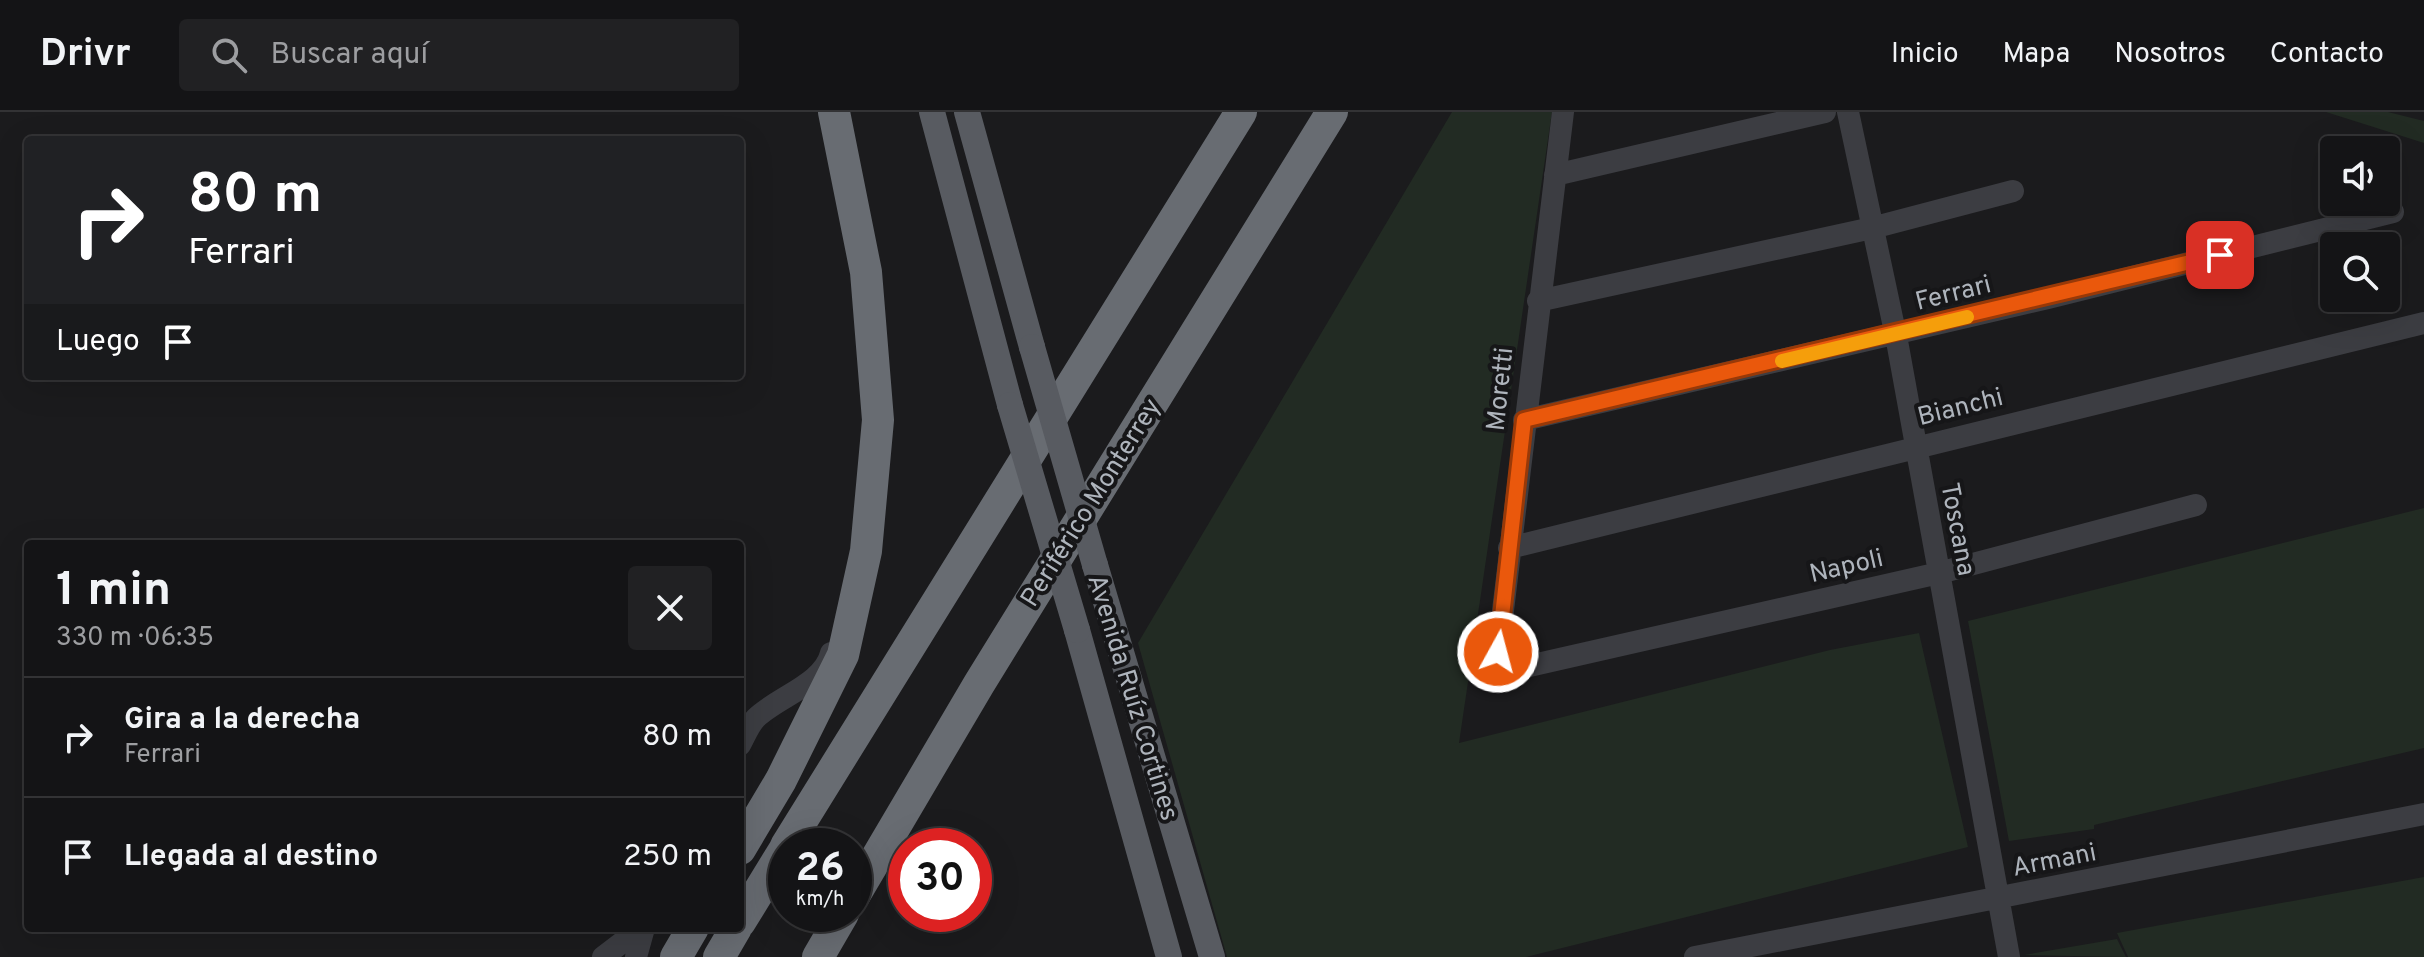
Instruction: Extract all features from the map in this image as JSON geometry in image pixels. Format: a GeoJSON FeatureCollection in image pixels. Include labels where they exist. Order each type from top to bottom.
{"type":"FeatureCollection","features":[{"type":"Feature","properties":{"kind":"highway"},"geometry":{"type":"LineString","coordinates":[[744,842],[781,780],[843,655],[866,551],[877,405],[866,272],[832,112]]}},
{"type":"Feature","properties":{"kind":"highway"},"geometry":{"type":"LineString","coordinates":[[797,828],[1241,112]]}},
{"type":"Feature","properties":{"kind":"highway","name":"Periférico Monterrey"},"geometry":{"type":"LineString","coordinates":[[872,865],[987,670],[1332,112]]}},
{"type":"Feature","properties":{"kind":"highway"},"geometry":{"type":"LineString","coordinates":[[744,915],[768,876]]}},
{"type":"Feature","properties":{"kind":"highway"},"geometry":{"type":"LineString","coordinates":[[676,957],[691,932]]}},
{"type":"Feature","properties":{"kind":"highway"},"geometry":{"type":"LineString","coordinates":[[719,957],[734,932]]}},
{"type":"Feature","properties":{"kind":"highway"},"geometry":{"type":"LineString","coordinates":[[818,957],[833,932]]}},
{"type":"Feature","properties":{"kind":"main road","name":"Avenida Ruíz Cortines"},"geometry":{"type":"LineString","coordinates":[[932,112],[1010,405],[1169,957]]}},
{"type":"Feature","properties":{"kind":"main road","name":"Avenida Ruíz Cortines"},"geometry":{"type":"LineString","coordinates":[[967,112],[1095,565],[1212,957]]}},
{"type":"Feature","properties":{"kind":"street"},"geometry":{"type":"LineString","coordinates":[[744,738],[753,721],[829,662],[864,522],[871,362],[832,112]]}},
{"type":"Feature","properties":{"kind":"street","name":"Moretti"},"geometry":{"type":"LineString","coordinates":[[1507,671],[1498,652],[1563,112]]}},
{"type":"Feature","properties":{"kind":"street"},"geometry":{"type":"LineString","coordinates":[[1555,175],[1825,112]]}},
{"type":"Feature","properties":{"kind":"street","name":"Toscana"},"geometry":{"type":"LineString","coordinates":[[1848,112],[1895,334],[2009,957]]}},
{"type":"Feature","properties":{"kind":"street"},"geometry":{"type":"LineString","coordinates":[[1538,301],[1872,228],[2013,191]]}},
{"type":"Feature","properties":{"kind":"street","name":"Ferrari"},"geometry":{"type":"LineString","coordinates":[[1524,420],[1895,334],[2377,216]]}},
{"type":"Feature","properties":{"kind":"street","name":"Bianchi"},"geometry":{"type":"LineString","coordinates":[[1509,548],[2424,323]]}},
{"type":"Feature","properties":{"kind":"street","name":"Napoli"},"geometry":{"type":"LineString","coordinates":[[1507,671],[1939,573],[2196,505]]}},
{"type":"Feature","properties":{"kind":"street","name":"Armani"},"geometry":{"type":"LineString","coordinates":[[1695,957],[2424,814]]}},
{"type":"Feature","properties":{"kind":"street"},"geometry":{"type":"LineString","coordinates":[[603,957],[637,932]]}},
{"type":"Feature","properties":{"kind":"street"},"geometry":{"type":"LineString","coordinates":[[636,957],[642,932]]}},
{"type":"Feature","properties":{"kind":"shaded area"},"geometry":{"type":"Polygon","coordinates":[[[1452,112],[1552,112],[1459,743],[1830,650],[1919,633],[1968,847],[1526,957],[1227,957],[1138,643],[1452,112]]]}},
{"type":"Feature","properties":{"kind":"shaded area"},"geometry":{"type":"Polygon","coordinates":[[[2326,112],[2388,112],[2424,121],[2424,143],[2326,112]]]}},
{"type":"Feature","properties":{"kind":"shaded area"},"geometry":{"type":"Polygon","coordinates":[[[2424,508],[2424,748],[2094,825],[2094,829],[2009,841],[1968,621],[2424,508]]]}},
{"type":"Feature","properties":{"kind":"shaded area"},"geometry":{"type":"Polygon","coordinates":[[[2424,877],[2424,957],[2128,957],[2117,933],[2424,877]]]}},
{"type":"Feature","properties":{"kind":"shaded area"},"geometry":{"type":"Polygon","coordinates":[[[2117,939],[2126,957],[2024,955],[2117,939]]]}},
{"type":"Feature","properties":{"kind":"slow traffic"},"geometry":{"type":"LineString","coordinates":[[1782,361],[1967,317]]}},
{"type":"Feature","properties":{"kind":"route"},"geometry":{"type":"LineString","coordinates":[[1498,652],[1524,420],[2220,255]]}}]}
